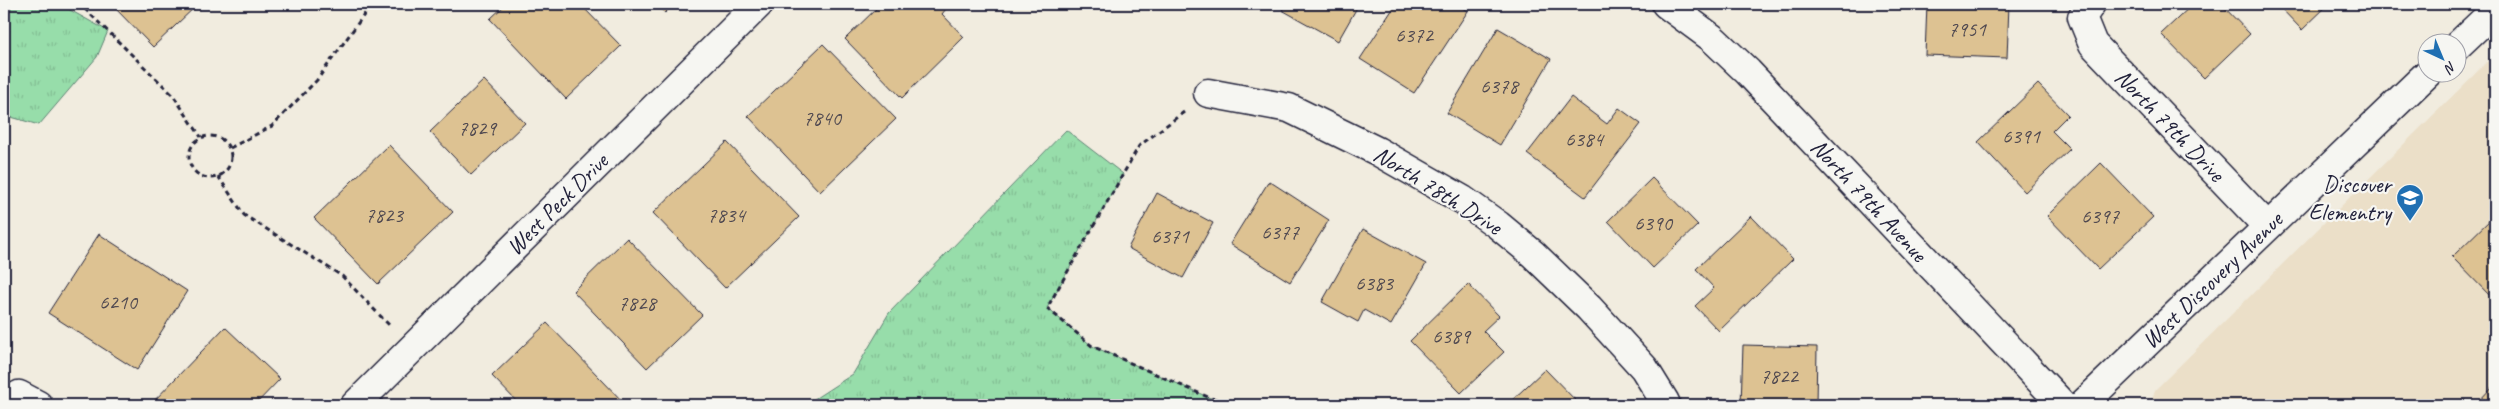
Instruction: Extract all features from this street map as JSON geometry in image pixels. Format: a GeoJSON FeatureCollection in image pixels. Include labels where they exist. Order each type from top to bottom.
{"type":"FeatureCollection","features":[{"type":"Feature","properties":{"kind":"street","name":"West Peck Drive"},"geometry":{"type":"LineString","coordinates":[[355,405],[410,348],[760,4]]}},
{"type":"Feature","properties":{"kind":"street","name":"North 79th Avenue"},"geometry":{"type":"LineString","coordinates":[[1666,4],[1705,33],[1748,72],[2063,405]]}},
{"type":"Feature","properties":{"kind":"street","name":"North 79th Drive"},"geometry":{"type":"LineString","coordinates":[[2086,10],[2093,44],[2267,226]]}},
{"type":"Feature","properties":{"kind":"street"},"geometry":{"type":"LineString","coordinates":[[2466,38],[2495,10]]}},
{"type":"Feature","properties":{"kind":"street","name":"West Discovery Avenue"},"geometry":{"type":"LineString","coordinates":[[2082,405],[2418,82]]}},
{"type":"Feature","properties":{"kind":"street","name":"North 78th Drive"},"geometry":{"type":"LineString","coordinates":[[1208,93],[1289,108],[1377,151],[1463,200],[1498,225],[1532,254],[1589,308],[1644,368],[1664,403]]}},
{"type":"Feature","properties":{"kind":"path"},"geometry":{"type":"LineString","coordinates":[[8,4],[10,7],[24,4]]}},
{"type":"Feature","properties":{"kind":"path"},"geometry":{"type":"LineString","coordinates":[[58,4],[86,9],[173,95],[201,137]]}},
{"type":"Feature","properties":{"kind":"path"},"geometry":{"type":"LineString","coordinates":[[230,148],[272,126],[317,80],[374,4]]}},
{"type":"Feature","properties":{"kind":"path"},"geometry":{"type":"LineString","coordinates":[[1208,93],[1139,146],[1047,308],[1092,346],[1210,398],[1244,405]]}},
{"type":"Feature","properties":{"kind":"path"},"geometry":{"type":"LineString","coordinates":[[207,135],[220,138],[230,148],[231,162],[228,168],[218,176],[203,177],[188,162],[190,147],[201,137],[207,135]]}},
{"type":"Feature","properties":{"kind":"path"},"geometry":{"type":"LineString","coordinates":[[218,176],[244,215],[342,276],[410,348]]}},
{"type":"Feature","properties":{"kind":"shaded area","name":"Discover Elementry"},"geometry":{"type":"Polygon","coordinates":[[[2495,54],[2495,405],[2150,405],[2155,390],[2495,54]]]}},
{"type":"Feature","properties":{"kind":"green space"},"geometry":{"type":"Polygon","coordinates":[[[4,4],[59,4],[108,31],[97,57],[39,125],[4,115],[4,4]]]}},
{"type":"Feature","properties":{"kind":"green space"},"geometry":{"type":"Polygon","coordinates":[[[1066,130],[1123,174],[1047,308],[1092,346],[1210,398],[1244,405],[805,405],[853,374],[889,313],[1066,130]]]}},
{"type":"Feature","properties":{"kind":"building"},"geometry":{"type":"Polygon","coordinates":[[[111,4],[198,4],[153,47],[111,4]]]}},
{"type":"Feature","properties":{"kind":"building"},"geometry":{"type":"Polygon","coordinates":[[[506,4],[580,4],[621,46],[566,99],[490,19],[506,4]]]}},
{"type":"Feature","properties":{"kind":"building"},"geometry":{"type":"Polygon","coordinates":[[[655,4],[674,4],[665,13],[655,4]]]}},
{"type":"Feature","properties":{"kind":"building"},"geometry":{"type":"Polygon","coordinates":[[[881,4],[950,4],[942,14],[964,37],[902,98],[845,39],[881,4]]]}},
{"type":"Feature","properties":{"kind":"building"},"geometry":{"type":"Polygon","coordinates":[[[1285,4],[1359,4],[1338,41],[1282,10],[1285,4]]]}},
{"type":"Feature","properties":{"kind":"building"},"geometry":{"type":"Polygon","coordinates":[[[1396,4],[1457,4],[1468,11],[1414,93],[1360,59],[1396,4]]]}},
{"type":"Feature","properties":{"kind":"building"},"geometry":{"type":"Polygon","coordinates":[[[1927,4],[2009,4],[2007,58],[1925,55],[1927,4]]]}},
{"type":"Feature","properties":{"kind":"building"},"geometry":{"type":"Polygon","coordinates":[[[2193,4],[2221,4],[2250,34],[2204,78],[2161,34],[2193,4]]]}},
{"type":"Feature","properties":{"kind":"building"},"geometry":{"type":"Polygon","coordinates":[[[2277,4],[2329,4],[2302,30],[2277,4]]]}},
{"type":"Feature","properties":{"kind":"building"},"geometry":{"type":"Polygon","coordinates":[[[1498,28],[1551,59],[1500,145],[1447,113],[1498,28]]]}},
{"type":"Feature","properties":{"kind":"building"},"geometry":{"type":"Polygon","coordinates":[[[823,44],[896,119],[820,192],[748,116],[823,44]]]}},
{"type":"Feature","properties":{"kind":"building"},"geometry":{"type":"Polygon","coordinates":[[[484,80],[525,123],[471,175],[430,132],[484,80]]]}},
{"type":"Feature","properties":{"kind":"building"},"geometry":{"type":"Polygon","coordinates":[[[2038,84],[2068,115],[2052,131],[2070,149],[2025,192],[1978,142],[2038,84]]]}},
{"type":"Feature","properties":{"kind":"building"},"geometry":{"type":"Polygon","coordinates":[[[1571,97],[1607,124],[1619,108],[1641,124],[1585,197],[1527,154],[1571,97]]]}},
{"type":"Feature","properties":{"kind":"building"},"geometry":{"type":"Polygon","coordinates":[[[727,142],[799,217],[725,288],[653,213],[727,142]]]}},
{"type":"Feature","properties":{"kind":"building"},"geometry":{"type":"Polygon","coordinates":[[[389,145],[453,212],[378,284],[314,218],[389,145]]]}},
{"type":"Feature","properties":{"kind":"building"},"geometry":{"type":"Polygon","coordinates":[[[2101,163],[2153,217],[2098,269],[2047,216],[2101,163]]]}},
{"type":"Feature","properties":{"kind":"building"},"geometry":{"type":"Polygon","coordinates":[[[1652,178],[1698,225],[1653,268],[1608,221],[1652,178]]]}},
{"type":"Feature","properties":{"kind":"building"},"geometry":{"type":"Polygon","coordinates":[[[1269,181],[1329,220],[1290,282],[1230,244],[1269,181]]]}},
{"type":"Feature","properties":{"kind":"building"},"geometry":{"type":"Polygon","coordinates":[[[1157,193],[1213,223],[1183,278],[1128,248],[1157,193]]]}},
{"type":"Feature","properties":{"kind":"building"},"geometry":{"type":"Polygon","coordinates":[[[2495,215],[2495,301],[2452,257],[2495,215]]]}},
{"type":"Feature","properties":{"kind":"building"},"geometry":{"type":"Polygon","coordinates":[[[1751,216],[1793,259],[1719,331],[1695,306],[1714,288],[1696,269],[1751,216]]]}},
{"type":"Feature","properties":{"kind":"building"},"geometry":{"type":"Polygon","coordinates":[[[1363,229],[1426,264],[1391,325],[1364,310],[1358,322],[1322,302],[1363,229]]]}},
{"type":"Feature","properties":{"kind":"building"},"geometry":{"type":"Polygon","coordinates":[[[99,234],[187,291],[137,370],[48,313],[99,234]]]}},
{"type":"Feature","properties":{"kind":"building"},"geometry":{"type":"Polygon","coordinates":[[[627,238],[702,315],[647,368],[573,291],[627,238]]]}},
{"type":"Feature","properties":{"kind":"building"},"geometry":{"type":"Polygon","coordinates":[[[1468,284],[1499,316],[1483,331],[1504,352],[1461,393],[1410,341],[1468,284]]]}},
{"type":"Feature","properties":{"kind":"building"},"geometry":{"type":"Polygon","coordinates":[[[547,323],[626,405],[520,405],[492,376],[547,323]]]}},
{"type":"Feature","properties":{"kind":"building"},"geometry":{"type":"Polygon","coordinates":[[[225,327],[280,379],[255,405],[154,405],[152,403],[225,327]]]}},
{"type":"Feature","properties":{"kind":"building"},"geometry":{"type":"Polygon","coordinates":[[[1743,345],[1817,347],[1816,405],[1741,405],[1743,345]]]}},
{"type":"Feature","properties":{"kind":"building"},"geometry":{"type":"Polygon","coordinates":[[[1545,369],[1580,405],[1507,405],[1545,369]]]}},
{"type":"Feature","properties":{"kind":"building"},"geometry":{"type":"Polygon","coordinates":[[[2495,384],[2495,405],[2475,405],[2495,384]]]}},
{"type":"Feature","properties":{"kind":"place","name":"Discover Elementry"},"geometry":{"type":"Point","coordinates":[2410,222]}}]}
